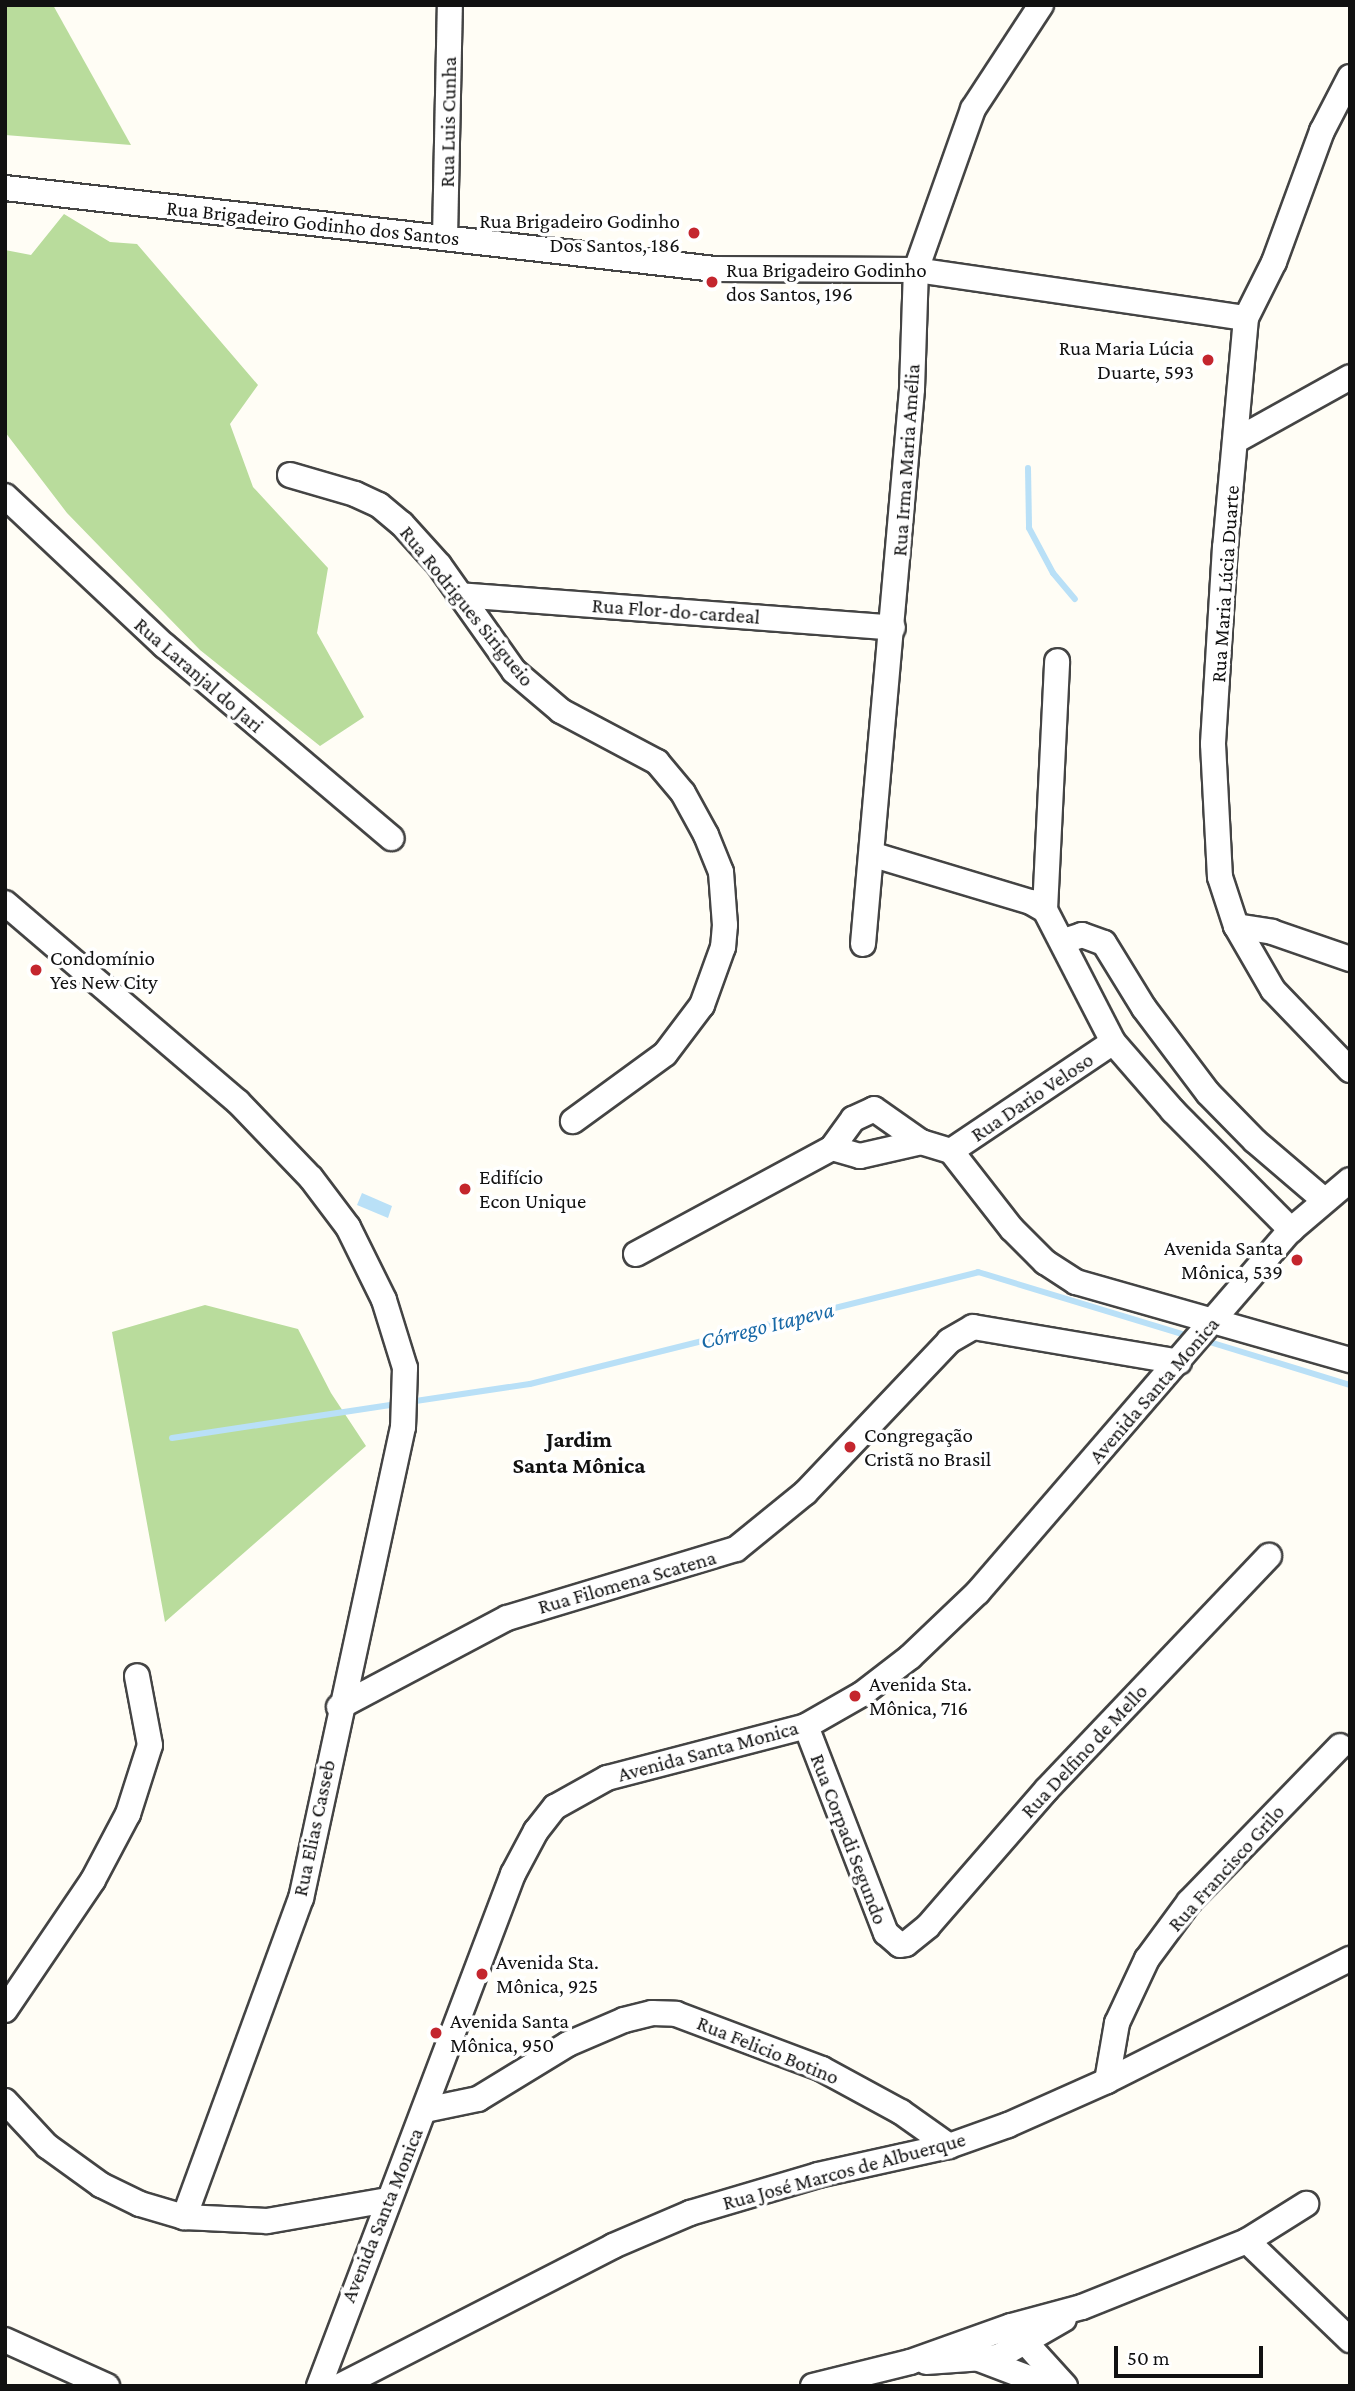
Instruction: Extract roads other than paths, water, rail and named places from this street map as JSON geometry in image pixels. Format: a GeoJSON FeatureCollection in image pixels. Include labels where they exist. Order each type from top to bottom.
{"type":"FeatureCollection","features":[{"type":"Feature","properties":{"kind":"street","name":"Rua Luis Cunha"},"geometry":{"type":"LineString","coordinates":[[445,238],[450,5]]}},
{"type":"Feature","properties":{"kind":"street","name":"Rua Irma Maria Amélia"},"geometry":{"type":"LineString","coordinates":[[863,944],[874,855],[912,389],[916,270],[973,109],[1041,5]]}},
{"type":"Feature","properties":{"kind":"street","name":"Rua Maria Lúcia Duarte"},"geometry":{"type":"LineString","coordinates":[[1350,77],[1322,131],[1274,262],[1246,318],[1238,374],[1237,440],[1225,547],[1213,744],[1220,877],[1236,926],[1273,990],[1350,1070]]}},
{"type":"Feature","properties":{"kind":"street","name":"Rua Brigadeiro Godinho dos Santos"},"geometry":{"type":"LineString","coordinates":[[5,188],[715,269],[916,270],[1246,318]]}},
{"type":"Feature","properties":{"kind":"street"},"geometry":{"type":"LineString","coordinates":[[1237,440],[1350,377]]}},
{"type":"Feature","properties":{"kind":"street","name":"Rua Rodrigues Sirigueio"},"geometry":{"type":"LineString","coordinates":[[290,475],[380,505],[439,565],[490,641],[537,693],[657,762],[683,793],[721,872],[723,947],[702,1005],[665,1054],[573,1121]]}},
{"type":"Feature","properties":{"kind":"street","name":"Rua Laranjal do Jari"},"geometry":{"type":"LineString","coordinates":[[8,502],[165,646],[391,838]]}},
{"type":"Feature","properties":{"kind":"street","name":"Rua Flor-do-cardeal"},"geometry":{"type":"LineString","coordinates":[[459,595],[893,628]]}},
{"type":"Feature","properties":{"kind":"street"},"geometry":{"type":"LineString","coordinates":[[1045,910],[1057,661]]}},
{"type":"Feature","properties":{"kind":"street"},"geometry":{"type":"LineString","coordinates":[[874,855],[1031,902],[1045,910],[1064,941],[1113,1042],[1173,1111],[1291,1230]]}},
{"type":"Feature","properties":{"kind":"street","name":"Rua Elias Casseb"},"geometry":{"type":"LineString","coordinates":[[5,903],[238,1102],[311,1178],[348,1227],[384,1300],[405,1368],[403,1422],[339,1707],[301,1898],[184,2217]]}},
{"type":"Feature","properties":{"kind":"street"},"geometry":{"type":"LineString","coordinates":[[1236,926],[1272,932],[1350,959]]}},
{"type":"Feature","properties":{"kind":"street"},"geometry":{"type":"LineString","coordinates":[[1064,941],[1082,935],[1104,943],[1144,1009],[1208,1093],[1255,1141],[1324,1200]]}},
{"type":"Feature","properties":{"kind":"street","name":"Rua Dario Veloso"},"geometry":{"type":"LineString","coordinates":[[951,1151],[1113,1042]]}},
{"type":"Feature","properties":{"kind":"street"},"geometry":{"type":"LineString","coordinates":[[636,1254],[832,1148],[862,1113],[874,1109],[892,1118],[921,1142],[951,1151],[1012,1228],[1045,1262],[1076,1282],[1212,1325],[1350,1360]]}},
{"type":"Feature","properties":{"kind":"street"},"geometry":{"type":"LineString","coordinates":[[832,1148],[860,1156],[921,1142]]}},
{"type":"Feature","properties":{"kind":"street","name":"Avenida Santa Monica"},"geometry":{"type":"LineString","coordinates":[[319,2386],[387,2200],[425,2110],[513,1874],[536,1831],[555,1807],[607,1778],[806,1727],[862,1694],[911,1657],[978,1592],[1212,1325],[1291,1230],[1350,1180]]}},
{"type":"Feature","properties":{"kind":"street","name":"Rua Filomena Scatena"},"geometry":{"type":"LineString","coordinates":[[339,1707],[508,1618],[553,1601],[680,1569],[746,1543],[805,1493],[949,1341],[973,1327],[1185,1356]]}},
{"type":"Feature","properties":{"kind":"street","name":"Rua Delfino de Mello"},"geometry":{"type":"LineString","coordinates":[[900,1945],[928,1926],[1047,1789],[1269,1556]]}},
{"type":"Feature","properties":{"kind":"street"},"geometry":{"type":"LineString","coordinates":[[5,2010],[93,1880],[128,1814],[149,1745],[136,1676]]}},
{"type":"Feature","properties":{"kind":"street","name":"Rua Corpadi Segundo"},"geometry":{"type":"LineString","coordinates":[[806,1727],[886,1933],[900,1945]]}},
{"type":"Feature","properties":{"kind":"street","name":"Rua Francisco Grilo"},"geometry":{"type":"LineString","coordinates":[[1107,2081],[1117,2023],[1147,1959],[1189,1902],[1340,1746]]}},
{"type":"Feature","properties":{"kind":"street","name":"Rua José Marcos de Albuerque"},"geometry":{"type":"LineString","coordinates":[[340,2386],[613,2246],[690,2213],[818,2175],[949,2146],[1107,2081],[1350,1959]]}},
{"type":"Feature","properties":{"kind":"street","name":"Rua Felicio Botino"},"geometry":{"type":"LineString","coordinates":[[425,2110],[478,2099],[568,2044],[624,2020],[652,2012],[676,2014],[822,2069],[901,2112],[949,2146]]}},
{"type":"Feature","properties":{"kind":"street"},"geometry":{"type":"LineString","coordinates":[[5,2101],[47,2146],[101,2185],[140,2204],[184,2217],[267,2221],[387,2200]]}},
{"type":"Feature","properties":{"kind":"street"},"geometry":{"type":"LineString","coordinates":[[813,2386],[910,2362],[977,2350],[1018,2335],[1082,2306],[1247,2241],[1306,2204]]}},
{"type":"Feature","properties":{"kind":"street"},"geometry":{"type":"LineString","coordinates":[[1247,2241],[1350,2340]]}},
{"type":"Feature","properties":{"kind":"street"},"geometry":{"type":"LineString","coordinates":[[1018,2335],[1065,2386]]}},
{"type":"Feature","properties":{"kind":"street"},"geometry":{"type":"LineString","coordinates":[[5,2340],[107,2386]]}},
{"type":"Feature","properties":{"kind":"street"},"geometry":{"type":"LineString","coordinates":[[977,2350],[1050,2386]]}},
{"type":"Feature","properties":{"kind":"water"},"geometry":{"type":"Polygon","coordinates":[[[362,1193],[392,1206],[388,1218],[357,1205],[362,1193]]]}},
{"type":"Feature","properties":{"kind":"waterway"},"geometry":{"type":"LineString","coordinates":[[1028,468],[1029,528],[1053,573],[1075,599]]}},
{"type":"Feature","properties":{"kind":"waterway","name":"Córrego Itapeva"},"geometry":{"type":"LineString","coordinates":[[409,1402],[530,1384],[978,1272],[1192,1337]]}},
{"type":"Feature","properties":{"kind":"waterway","name":"Córrego Itapeva"},"geometry":{"type":"LineString","coordinates":[[1203,1340],[1350,1385]]}},
{"type":"Feature","properties":{"kind":"waterway","name":"Córrego Itapeva"},"geometry":{"type":"LineString","coordinates":[[172,1438],[398,1404]]}},
{"type":"Feature","properties":{"kind":"place","name":"Rua Brigadeiro Godinho Dos Santos, 186"},"geometry":{"type":"Point","coordinates":[694,233]}},
{"type":"Feature","properties":{"kind":"place","name":"Rua Brigadeiro Godinho dos Santos, 196"},"geometry":{"type":"Point","coordinates":[712,282]}},
{"type":"Feature","properties":{"kind":"place","name":"Rua Maria Lúcia Duarte, 593"},"geometry":{"type":"Point","coordinates":[1208,360]}},
{"type":"Feature","properties":{"kind":"place","name":"Condomínio Yes New City"},"geometry":{"type":"Point","coordinates":[36,970]}},
{"type":"Feature","properties":{"kind":"place","name":"Edifício Econ Unique"},"geometry":{"type":"Point","coordinates":[465,1189]}},
{"type":"Feature","properties":{"kind":"place","name":"Avenida Santa Mônica, 539"},"geometry":{"type":"Point","coordinates":[1297,1260]}},
{"type":"Feature","properties":{"kind":"place","name":"Congregação Cristã no Brasil"},"geometry":{"type":"Point","coordinates":[850,1447]}},
{"type":"Feature","properties":{"kind":"place","name":"Avenida Sta. Mônica, 716"},"geometry":{"type":"Point","coordinates":[855,1696]}},
{"type":"Feature","properties":{"kind":"place","name":"Avenida Sta. Mônica, 925"},"geometry":{"type":"Point","coordinates":[482,1974]}},
{"type":"Feature","properties":{"kind":"place","name":"Avenida Santa Mônica, 950"},"geometry":{"type":"Point","coordinates":[436,2033]}},
{"type":"Feature","properties":{"kind":"district","name":"Jardim Santa Mônica"},"geometry":{"type":"Point","coordinates":[579,1452]}}]}
